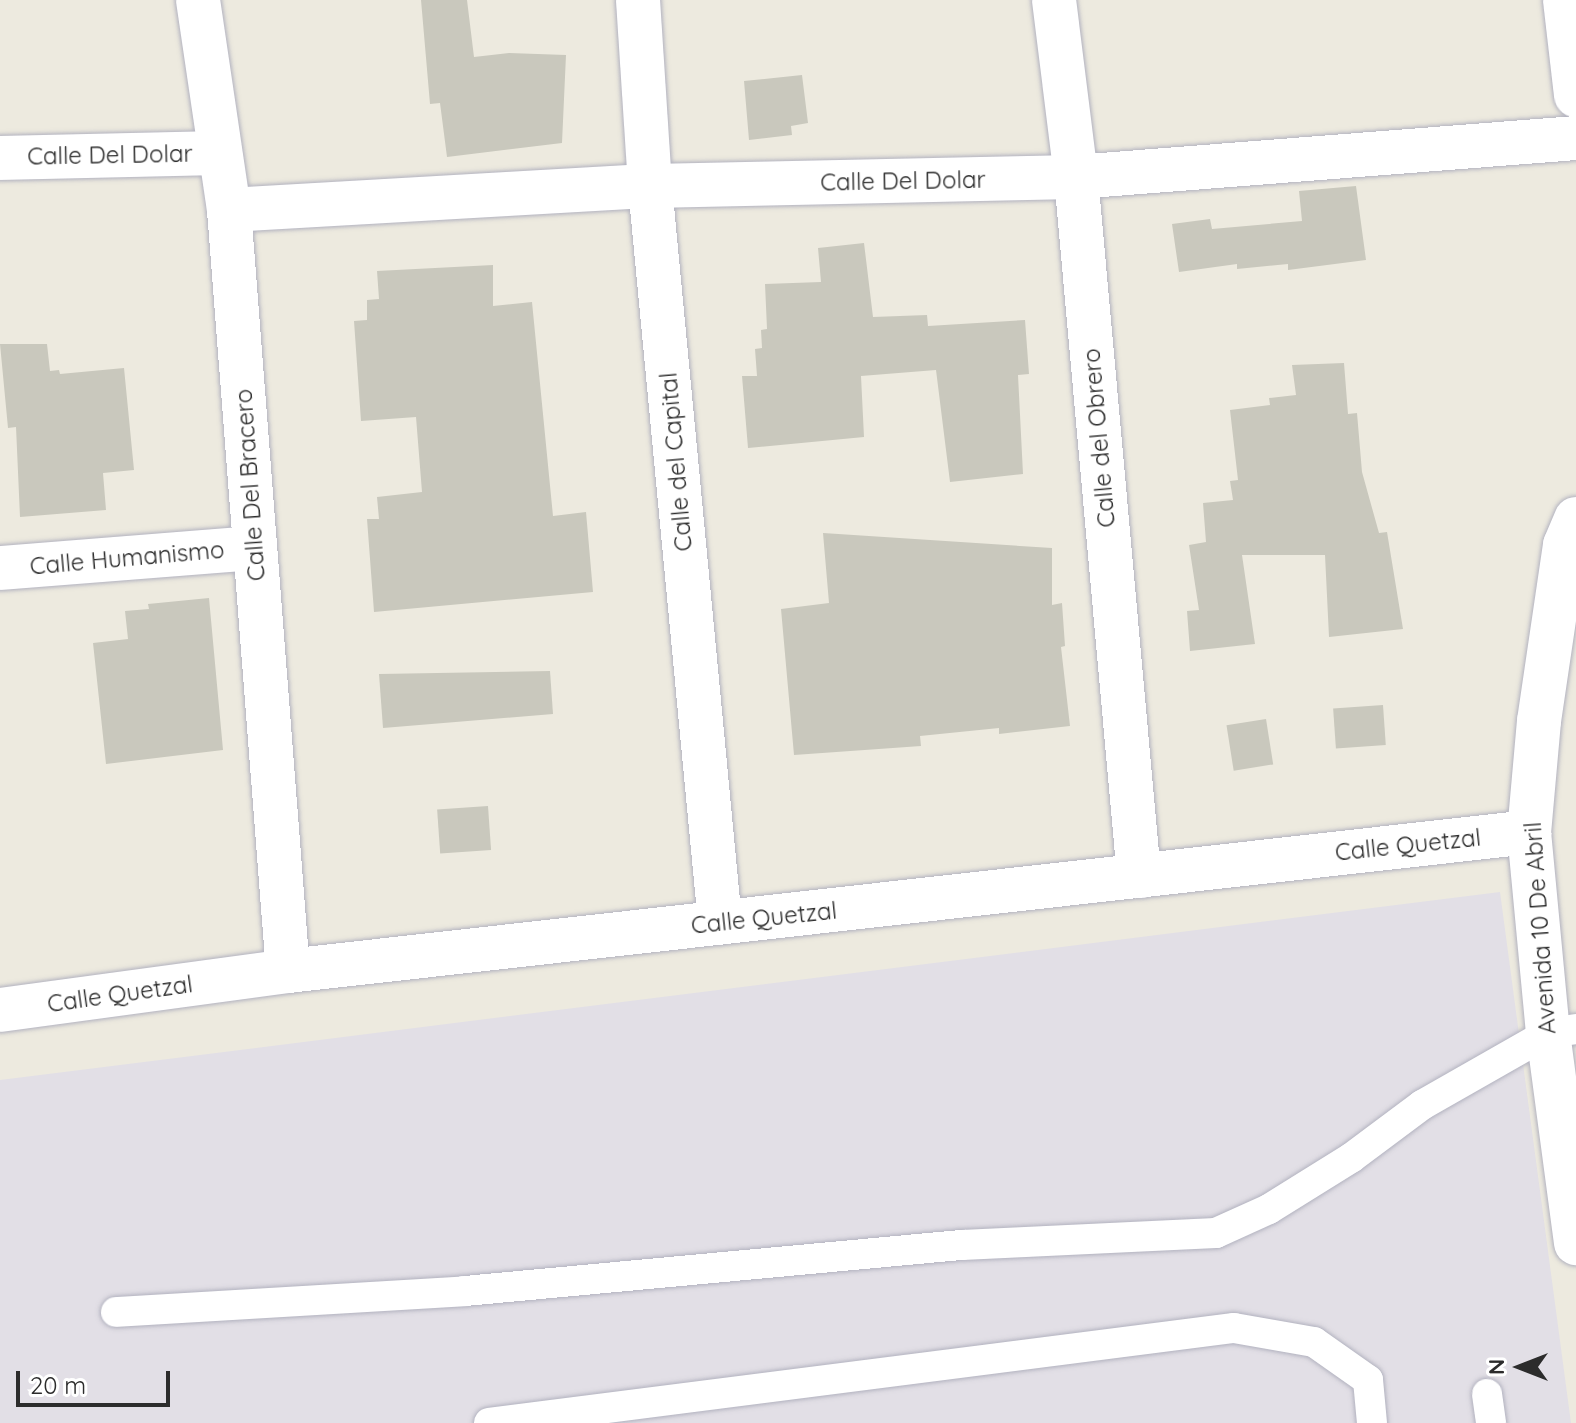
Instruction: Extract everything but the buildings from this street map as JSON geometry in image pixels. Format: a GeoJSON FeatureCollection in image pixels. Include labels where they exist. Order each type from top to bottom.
{"type":"FeatureCollection","features":[{"type":"Feature","properties":{"kind":"street","name":"Calle Del Bracero"},"geometry":{"type":"LineString","coordinates":[[198,0],[229,210],[288,971]]}},
{"type":"Feature","properties":{"kind":"street","name":"Calle del Capital"},"geometry":{"type":"LineString","coordinates":[[638,0],[650,186],[720,923]]}},
{"type":"Feature","properties":{"kind":"street","name":"Calle del Obrero"},"geometry":{"type":"LineString","coordinates":[[1054,0],[1076,177],[1139,876]]}},
{"type":"Feature","properties":{"kind":"street"},"geometry":{"type":"LineString","coordinates":[[1565,0],[1576,95]]}},
{"type":"Feature","properties":{"kind":"street","name":"Calle Del Dolar"},"geometry":{"type":"LineString","coordinates":[[229,210],[650,186],[1076,177],[1576,138]]}},
{"type":"Feature","properties":{"kind":"street","name":"Calle Del Dolar"},"geometry":{"type":"LineString","coordinates":[[0,158],[219,153]]}},
{"type":"Feature","properties":{"kind":"street","name":"Avenida 10 De Abril"},"geometry":{"type":"LineString","coordinates":[[1576,519],[1565,545],[1539,721],[1529,832],[1562,1031],[1576,1243]]}},
{"type":"Feature","properties":{"kind":"street","name":"Calle Humanismo"},"geometry":{"type":"LineString","coordinates":[[0,568],[254,548]]}},
{"type":"Feature","properties":{"kind":"street","name":"Calle Quetzal"},"geometry":{"type":"LineString","coordinates":[[0,1010],[288,971],[1529,832]]}},
{"type":"Feature","properties":{"kind":"lane"},"geometry":{"type":"LineString","coordinates":[[116,1312],[465,1291],[962,1245],[1216,1233],[1269,1209],[1351,1158],[1422,1105],[1562,1031]]}},
{"type":"Feature","properties":{"kind":"lane"},"geometry":{"type":"LineString","coordinates":[[489,1423],[1234,1328],[1314,1342],[1368,1380],[1372,1423]]}},
{"type":"Feature","properties":{"kind":"shaded area"},"geometry":{"type":"Polygon","coordinates":[[[1500,892],[1571,1423],[0,1423],[0,1080],[1500,892]]]}}]}
